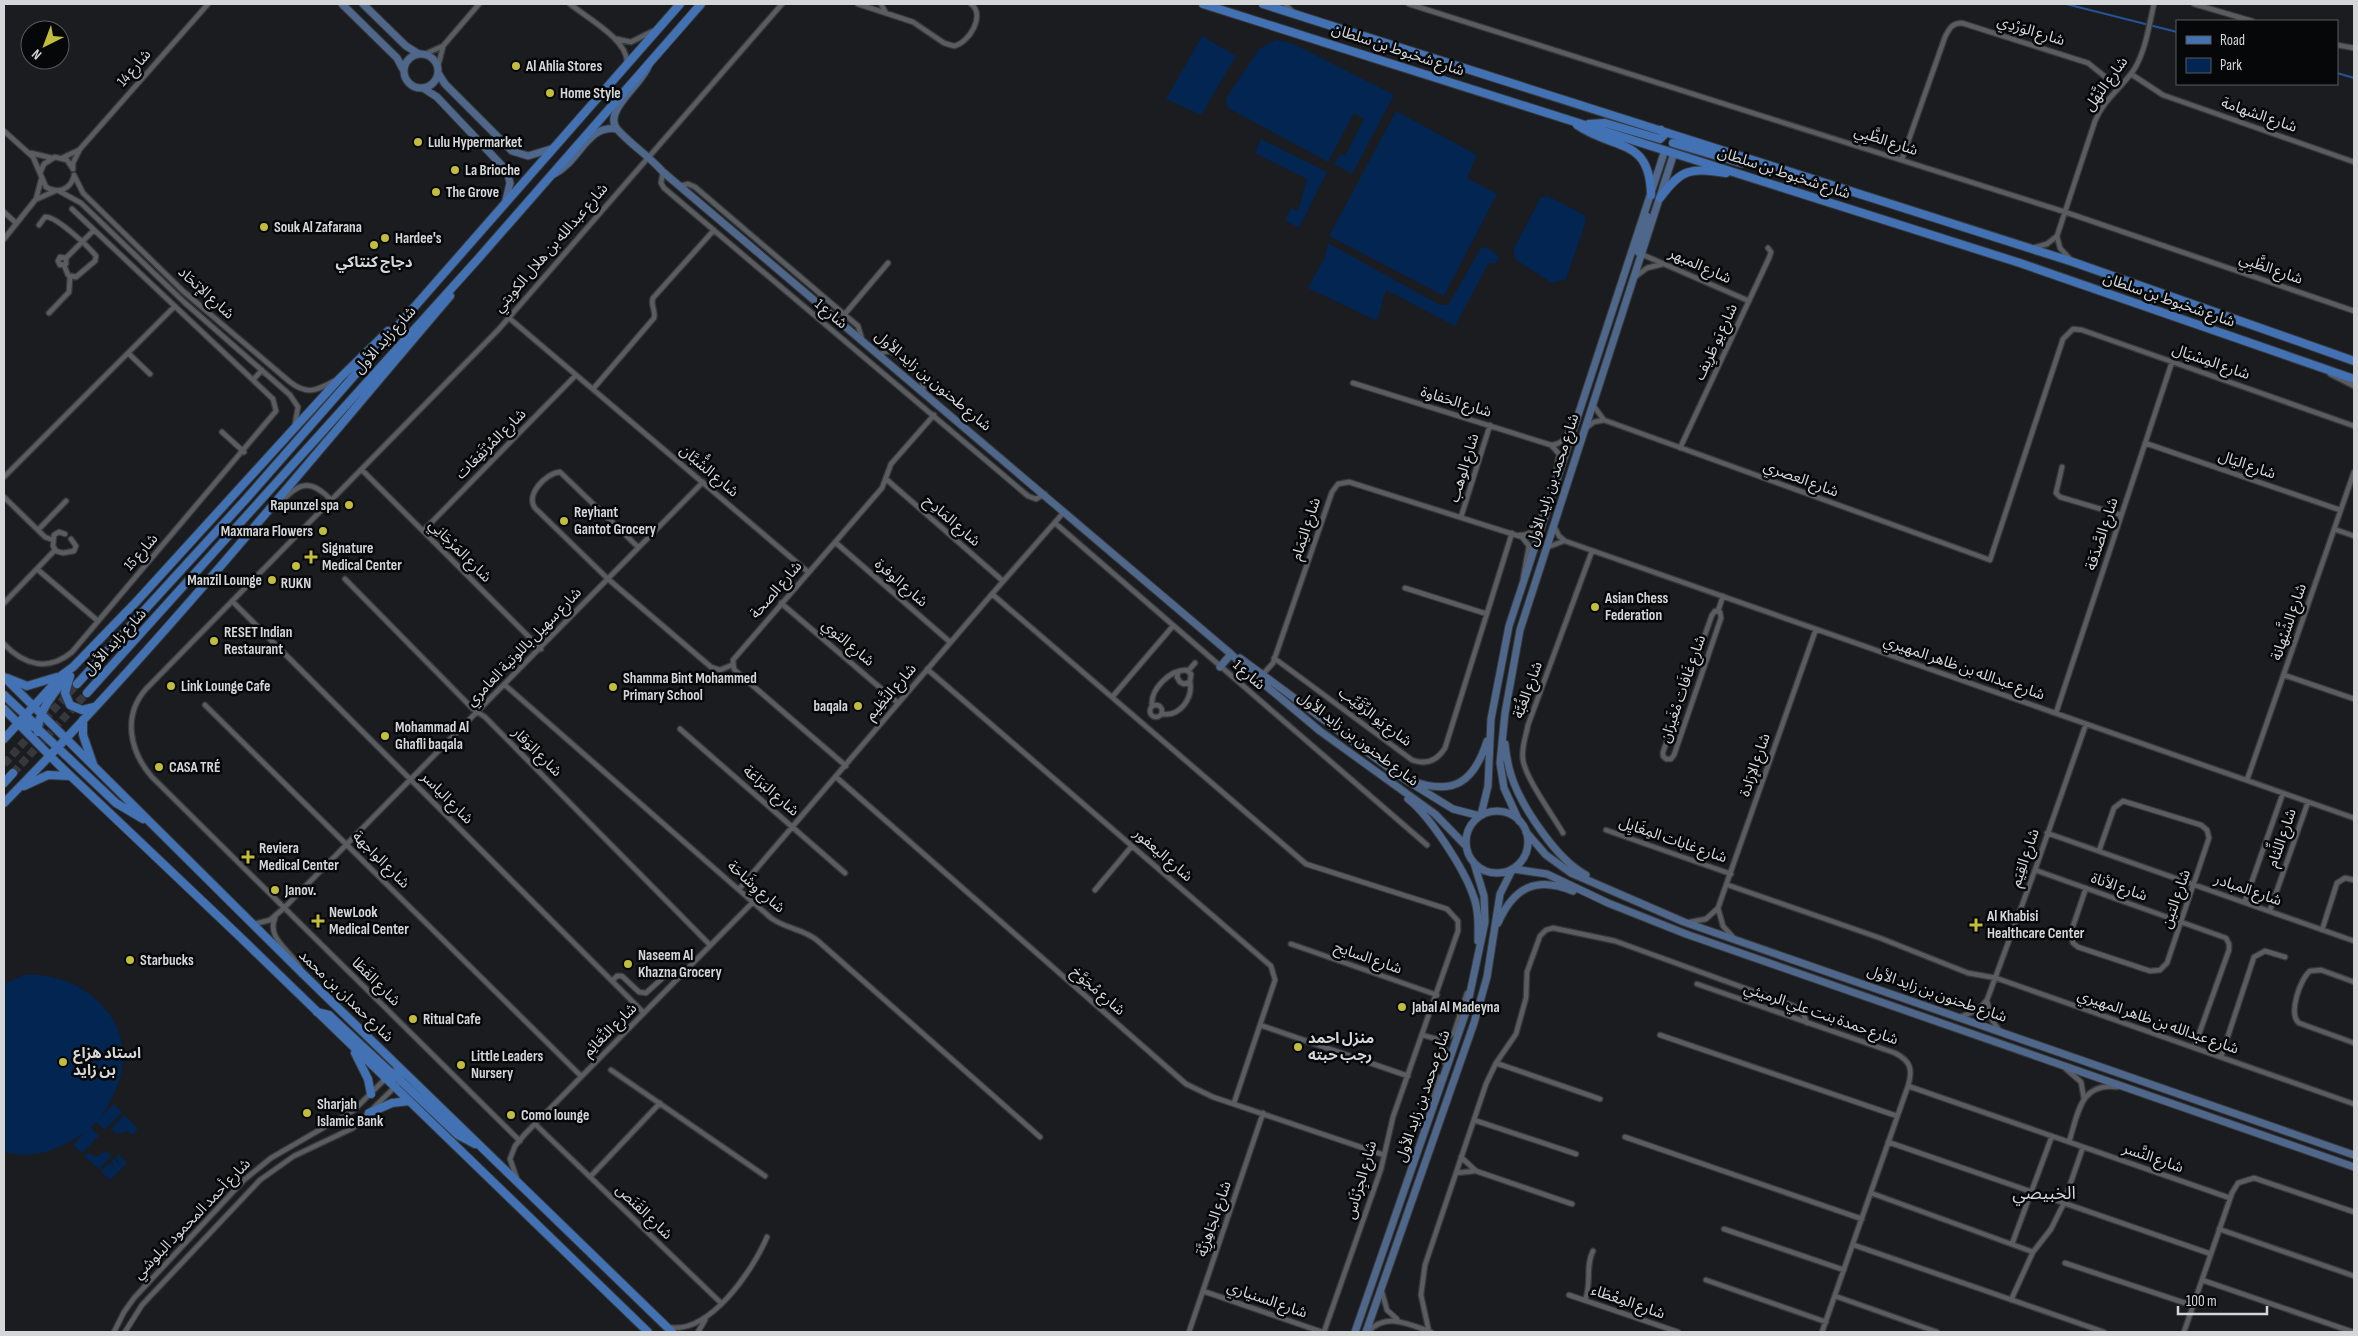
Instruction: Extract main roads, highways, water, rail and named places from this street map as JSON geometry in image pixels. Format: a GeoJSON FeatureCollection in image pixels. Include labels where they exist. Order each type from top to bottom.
{"type":"FeatureCollection","features":[{"type":"Feature","properties":{"kind":"main road","name":"شارع زايد الأول"},"geometry":{"type":"LineString","coordinates":[[77,684],[240,506],[680,4]]}},
{"type":"Feature","properties":{"kind":"main road","name":"شارع زايد الأول"},"geometry":{"type":"LineString","coordinates":[[87,693],[477,260],[701,4]]}},
{"type":"Feature","properties":{"kind":"main road","name":"شارع شخبوط بن سلطان"},"geometry":{"type":"LineString","coordinates":[[1203,4],[1570,119],[1673,156],[1751,177],[2020,263],[2354,379]]}},
{"type":"Feature","properties":{"kind":"main road","name":"شارع شخبوط بن سلطان"},"geometry":{"type":"LineString","coordinates":[[1263,4],[2073,262],[2354,360]]}},
{"type":"Feature","properties":{"kind":"main road"},"geometry":{"type":"LineString","coordinates":[[1570,119],[1588,132],[1630,149],[1642,158],[1650,176],[1651,195]]}},
{"type":"Feature","properties":{"kind":"main road"},"geometry":{"type":"LineString","coordinates":[[1587,125],[1605,123],[1660,139],[1665,134],[1664,131]]}},
{"type":"Feature","properties":{"kind":"main road"},"geometry":{"type":"LineString","coordinates":[[1664,131],[1673,143],[1741,163],[1763,163]]}},
{"type":"Feature","properties":{"kind":"main road"},"geometry":{"type":"LineString","coordinates":[[1665,152],[1673,143]]}},
{"type":"Feature","properties":{"kind":"main road"},"geometry":{"type":"LineString","coordinates":[[1673,143],[1673,156]]}},
{"type":"Feature","properties":{"kind":"main road"},"geometry":{"type":"LineString","coordinates":[[1660,198],[1679,175],[1694,169],[1751,177]]}},
{"type":"Feature","properties":{"kind":"main road"},"geometry":{"type":"LineString","coordinates":[[4,803],[84,720],[255,524],[454,291],[477,260]]}},
{"type":"Feature","properties":{"kind":"main road"},"geometry":{"type":"LineString","coordinates":[[50,755],[40,742],[38,728],[41,716],[52,696],[73,667],[137,601],[340,378],[372,345],[412,310]]}},
{"type":"Feature","properties":{"kind":"main road"},"geometry":{"type":"LineString","coordinates":[[73,667],[65,688],[67,702],[78,710],[95,706]]}},
{"type":"Feature","properties":{"kind":"main road"},"geometry":{"type":"LineString","coordinates":[[4,739],[62,675],[73,667]]}},
{"type":"Feature","properties":{"kind":"main road"},"geometry":{"type":"LineString","coordinates":[[4,676],[27,686],[62,675]]}},
{"type":"Feature","properties":{"kind":"main road","name":"شارع حمدان بن محمد"},"geometry":{"type":"LineString","coordinates":[[4,676],[41,716],[302,973],[672,1332]]}},
{"type":"Feature","properties":{"kind":"main road"},"geometry":{"type":"LineString","coordinates":[[4,695],[116,803],[149,822]]}},
{"type":"Feature","properties":{"kind":"main road"},"geometry":{"type":"LineString","coordinates":[[4,709],[71,776],[350,1044],[388,1076],[401,1081],[458,1135],[480,1146]]}},
{"type":"Feature","properties":{"kind":"main road"},"geometry":{"type":"LineString","coordinates":[[84,720],[83,735],[94,768]]}},
{"type":"Feature","properties":{"kind":"main road"},"geometry":{"type":"LineString","coordinates":[[18,724],[24,723],[38,728],[51,737],[65,739]]}},
{"type":"Feature","properties":{"kind":"main road"},"geometry":{"type":"LineString","coordinates":[[4,783],[14,773]]}},
{"type":"Feature","properties":{"kind":"main road"},"geometry":{"type":"LineString","coordinates":[[16,791],[48,775],[71,776]]}},
{"type":"Feature","properties":{"kind":"main road"},"geometry":{"type":"LineString","coordinates":[[317,1012],[329,1015],[388,1076],[395,1088],[648,1332]]}},
{"type":"Feature","properties":{"kind":"main road"},"geometry":{"type":"LineString","coordinates":[[350,1044],[365,1072],[371,1094]]}},
{"type":"Feature","properties":{"kind":"main road"},"geometry":{"type":"LineString","coordinates":[[388,1076],[407,1074]]}},
{"type":"Feature","properties":{"kind":"main road"},"geometry":{"type":"LineString","coordinates":[[369,1114],[392,1103],[410,1101]]}},
{"type":"Feature","properties":{"kind":"waterway"},"geometry":{"type":"LineString","coordinates":[[2066,4],[2176,32]]}},
{"type":"Feature","properties":{"kind":"waterway"},"geometry":{"type":"LineString","coordinates":[[2338,73],[2354,78]]}},
{"type":"Feature","properties":{"kind":"tunnel"},"geometry":{"type":"LineString","coordinates":[[4,764],[77,684]]}},
{"type":"Feature","properties":{"kind":"tunnel"},"geometry":{"type":"LineString","coordinates":[[13,773],[87,693]]}},
{"type":"Feature","properties":{"kind":"place","name":"Al Ahlia Stores"},"geometry":{"type":"Point","coordinates":[516,66]}},
{"type":"Feature","properties":{"kind":"place","name":"Home Style"},"geometry":{"type":"Point","coordinates":[550,93]}},
{"type":"Feature","properties":{"kind":"place","name":"Lulu Hypermarket"},"geometry":{"type":"Point","coordinates":[418,142]}},
{"type":"Feature","properties":{"kind":"place","name":"La Brioche"},"geometry":{"type":"Point","coordinates":[455,170]}},
{"type":"Feature","properties":{"kind":"place","name":"The Grove"},"geometry":{"type":"Point","coordinates":[436,192]}},
{"type":"Feature","properties":{"kind":"place","name":"Souk Al Zafarana"},"geometry":{"type":"Point","coordinates":[264,227]}},
{"type":"Feature","properties":{"kind":"place","name":"Hardee's"},"geometry":{"type":"Point","coordinates":[385,238]}},
{"type":"Feature","properties":{"kind":"place","name":"دجاج كنتاكي"},"geometry":{"type":"Point","coordinates":[374,245]}},
{"type":"Feature","properties":{"kind":"place","name":"Rapunzel spa"},"geometry":{"type":"Point","coordinates":[349,505]}},
{"type":"Feature","properties":{"kind":"place","name":"Reyhant Gantot Grocery"},"geometry":{"type":"Point","coordinates":[564,521]}},
{"type":"Feature","properties":{"kind":"place","name":"Maxmara Flowers"},"geometry":{"type":"Point","coordinates":[323,531]}},
{"type":"Feature","properties":{"kind":"place","name":"Signature Medical Center"},"geometry":{"type":"Point","coordinates":[311,557]}},
{"type":"Feature","properties":{"kind":"place","name":"RUKN"},"geometry":{"type":"Point","coordinates":[296,566]}},
{"type":"Feature","properties":{"kind":"place","name":"Manzil Lounge"},"geometry":{"type":"Point","coordinates":[272,580]}},
{"type":"Feature","properties":{"kind":"place","name":"Asian Chess Federation"},"geometry":{"type":"Point","coordinates":[1595,607]}},
{"type":"Feature","properties":{"kind":"place","name":"RESET Indian Restaurant"},"geometry":{"type":"Point","coordinates":[214,641]}},
{"type":"Feature","properties":{"kind":"place","name":"Link Lounge Cafe"},"geometry":{"type":"Point","coordinates":[171,686]}},
{"type":"Feature","properties":{"kind":"place","name":"Shamma Bint Mohammed Primary School"},"geometry":{"type":"Point","coordinates":[613,687]}},
{"type":"Feature","properties":{"kind":"place","name":"baqala"},"geometry":{"type":"Point","coordinates":[858,706]}},
{"type":"Feature","properties":{"kind":"place","name":"Mohammad Al Ghafli baqala"},"geometry":{"type":"Point","coordinates":[385,736]}},
{"type":"Feature","properties":{"kind":"place","name":"CASA TRÉ"},"geometry":{"type":"Point","coordinates":[159,767]}},
{"type":"Feature","properties":{"kind":"place","name":"Reviera Medical Center"},"geometry":{"type":"Point","coordinates":[248,857]}},
{"type":"Feature","properties":{"kind":"place","name":"Janov."},"geometry":{"type":"Point","coordinates":[275,890]}},
{"type":"Feature","properties":{"kind":"place","name":"NewLook Medical Center"},"geometry":{"type":"Point","coordinates":[318,921]}},
{"type":"Feature","properties":{"kind":"place","name":"Al Khabisi Healthcare Center"},"geometry":{"type":"Point","coordinates":[1976,925]}},
{"type":"Feature","properties":{"kind":"place","name":"Starbucks"},"geometry":{"type":"Point","coordinates":[130,960]}},
{"type":"Feature","properties":{"kind":"place","name":"Naseem Al Khazna Grocery"},"geometry":{"type":"Point","coordinates":[628,964]}},
{"type":"Feature","properties":{"kind":"place","name":"Jabal Al Madeyna"},"geometry":{"type":"Point","coordinates":[1402,1007]}},
{"type":"Feature","properties":{"kind":"place","name":"Ritual Cafe"},"geometry":{"type":"Point","coordinates":[413,1019]}},
{"type":"Feature","properties":{"kind":"place","name":"منزل احمد رجب حبته"},"geometry":{"type":"Point","coordinates":[1298,1047]}},
{"type":"Feature","properties":{"kind":"place","name":"استاد هزاع بن زايد"},"geometry":{"type":"Point","coordinates":[63,1062]}},
{"type":"Feature","properties":{"kind":"place","name":"Little Leaders Nursery"},"geometry":{"type":"Point","coordinates":[461,1065]}},
{"type":"Feature","properties":{"kind":"place","name":"Sharjah Islamic Bank"},"geometry":{"type":"Point","coordinates":[307,1113]}},
{"type":"Feature","properties":{"kind":"place","name":"Como lounge"},"geometry":{"type":"Point","coordinates":[511,1115]}},
{"type":"Feature","properties":{"kind":"district","name":"الخبيصي"},"geometry":{"type":"Point","coordinates":[2044,1193]}}]}
